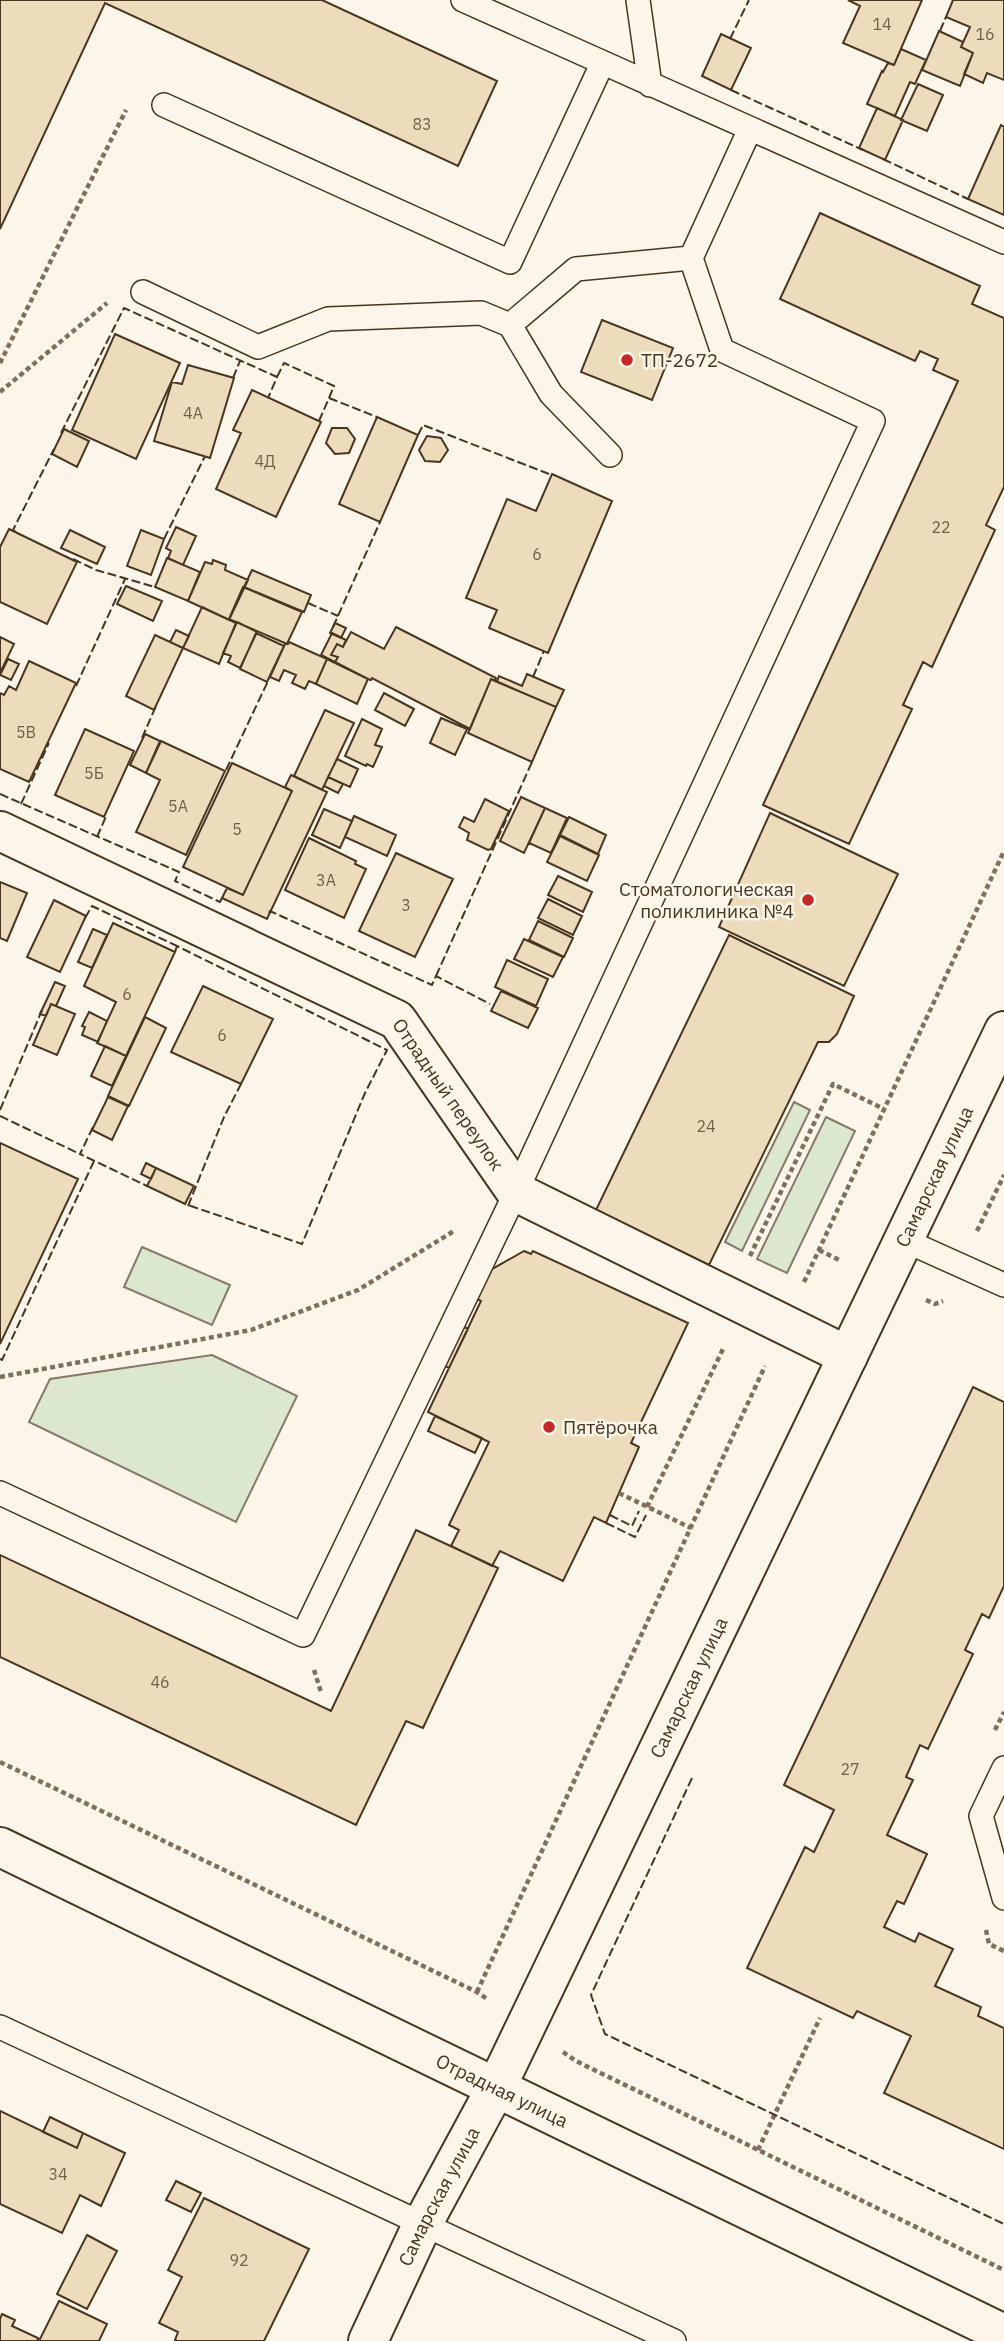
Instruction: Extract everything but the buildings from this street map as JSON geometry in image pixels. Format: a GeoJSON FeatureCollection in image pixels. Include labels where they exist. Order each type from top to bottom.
{"type":"FeatureCollection","features":[{"type":"Feature","properties":{"kind":"street","name":"Отрадный переулок"},"geometry":{"type":"LineString","coordinates":[[0,831],[397,1020],[516,1192],[848,1356]]}},
{"type":"Feature","properties":{"kind":"street","name":"Самарская улица"},"geometry":{"type":"LineString","coordinates":[[368,2341],[423,2222],[497,2086],[1004,1031]]}},
{"type":"Feature","properties":{"kind":"street","name":"Отрадная улица"},"geometry":{"type":"LineString","coordinates":[[0,1847],[1004,2334]]}},
{"type":"Feature","properties":{"kind":"lane"},"geometry":{"type":"LineString","coordinates":[[463,0],[1004,242]]}},
{"type":"Feature","properties":{"kind":"lane"},"geometry":{"type":"LineString","coordinates":[[638,0],[650,85]]}},
{"type":"Feature","properties":{"kind":"lane"},"geometry":{"type":"LineString","coordinates":[[164,105],[510,262],[603,64]]}},
{"type":"Feature","properties":{"kind":"lane"},"geometry":{"type":"LineString","coordinates":[[0,1493],[303,1635],[516,1192],[873,421],[722,350],[691,258],[750,129]]}},
{"type":"Feature","properties":{"kind":"lane"},"geometry":{"type":"LineString","coordinates":[[510,325],[576,269],[691,258]]}},
{"type":"Feature","properties":{"kind":"lane"},"geometry":{"type":"LineString","coordinates":[[143,292],[258,347],[328,318],[481,313],[510,325],[551,394],[610,455]]}},
{"type":"Feature","properties":{"kind":"lane"},"geometry":{"type":"LineString","coordinates":[[904,1240],[1004,1285]]}},
{"type":"Feature","properties":{"kind":"lane"},"geometry":{"type":"LineString","coordinates":[[1004,1768],[981,1816],[1004,1898]]}},
{"type":"Feature","properties":{"kind":"lane"},"geometry":{"type":"LineString","coordinates":[[0,2026],[674,2341]]}},
{"type":"Feature","properties":{"kind":"path"},"geometry":{"type":"LineString","coordinates":[[0,363],[135,91],[164,105]]}},
{"type":"Feature","properties":{"kind":"path"},"geometry":{"type":"LineString","coordinates":[[0,392],[115,296],[143,292]]}},
{"type":"Feature","properties":{"kind":"path"},"geometry":{"type":"LineString","coordinates":[[478,1992],[1004,851]]}},
{"type":"Feature","properties":{"kind":"path"},"geometry":{"type":"LineString","coordinates":[[647,1507],[832,1084],[884,1109]]}},
{"type":"Feature","properties":{"kind":"path"},"geometry":{"type":"LineString","coordinates":[[975,1236],[1004,1175]]}},
{"type":"Feature","properties":{"kind":"path"},"geometry":{"type":"LineString","coordinates":[[0,1377],[251,1330],[358,1290],[516,1192]]}},
{"type":"Feature","properties":{"kind":"path"},"geometry":{"type":"LineString","coordinates":[[619,1493],[691,1528]]}},
{"type":"Feature","properties":{"kind":"path"},"geometry":{"type":"LineString","coordinates":[[311,1663],[321,1692]]}},
{"type":"Feature","properties":{"kind":"path"},"geometry":{"type":"LineString","coordinates":[[0,1762],[478,1992],[576,2061],[1004,2270]]}},
{"type":"Feature","properties":{"kind":"path"},"geometry":{"type":"LineString","coordinates":[[758,2150],[820,2018]]}},
{"type":"Feature","properties":{"kind":"green space"},"geometry":{"type":"Polygon","coordinates":[[[794,1102],[810,1110],[742,1251],[725,1242],[794,1102]]]}},
{"type":"Feature","properties":{"kind":"green space"},"geometry":{"type":"Polygon","coordinates":[[[826,1117],[855,1131],[787,1273],[757,1259],[826,1117]]]}},
{"type":"Feature","properties":{"kind":"green space"},"geometry":{"type":"Polygon","coordinates":[[[142,1247],[230,1285],[212,1325],[124,1287],[142,1247]]]}},
{"type":"Feature","properties":{"kind":"green space"},"geometry":{"type":"Polygon","coordinates":[[[212,1355],[297,1396],[236,1522],[29,1422],[50,1379],[212,1355]]]}},
{"type":"Feature","properties":{"kind":"fence"},"geometry":{"type":"LineString","coordinates":[[730,39],[749,0]]}},
{"type":"Feature","properties":{"kind":"fence"},"geometry":{"type":"LineString","coordinates":[[940,31],[946,17]]}},
{"type":"Feature","properties":{"kind":"fence"},"geometry":{"type":"LineString","coordinates":[[731,90],[863,150]]}},
{"type":"Feature","properties":{"kind":"fence"},"geometry":{"type":"LineString","coordinates":[[883,159],[968,199]]}},
{"type":"Feature","properties":{"kind":"fence"},"geometry":{"type":"LineString","coordinates":[[61,433],[124,308],[277,377],[268,398]]}},
{"type":"Feature","properties":{"kind":"fence"},"geometry":{"type":"LineString","coordinates":[[233,378],[240,361]]}},
{"type":"Feature","properties":{"kind":"fence"},"geometry":{"type":"LineString","coordinates":[[277,377],[284,363],[334,386],[329,398]]}},
{"type":"Feature","properties":{"kind":"fence"},"geometry":{"type":"LineString","coordinates":[[319,421],[329,398],[377,417]]}},
{"type":"Feature","properties":{"kind":"fence"},"geometry":{"type":"LineString","coordinates":[[418,435],[423,425],[549,474]]}},
{"type":"Feature","properties":{"kind":"fence"},"geometry":{"type":"LineString","coordinates":[[16,532],[13,530],[54,449]]}},
{"type":"Feature","properties":{"kind":"fence"},"geometry":{"type":"LineString","coordinates":[[164,539],[205,456]]}},
{"type":"Feature","properties":{"kind":"fence"},"geometry":{"type":"LineString","coordinates":[[333,627],[380,522]]}},
{"type":"Feature","properties":{"kind":"fence"},"geometry":{"type":"LineString","coordinates":[[73,559],[96,570],[155,587]]}},
{"type":"Feature","properties":{"kind":"fence"},"geometry":{"type":"LineString","coordinates":[[76,686],[125,579]]}},
{"type":"Feature","properties":{"kind":"fence"},"geometry":{"type":"LineString","coordinates":[[308,603],[338,616]]}},
{"type":"Feature","properties":{"kind":"fence"},"geometry":{"type":"LineString","coordinates":[[533,677],[544,651]]}},
{"type":"Feature","properties":{"kind":"fence"},"geometry":{"type":"LineString","coordinates":[[226,770],[269,679]]}},
{"type":"Feature","properties":{"kind":"fence"},"geometry":{"type":"LineString","coordinates":[[142,738],[156,706]]}},
{"type":"Feature","properties":{"kind":"fence"},"geometry":{"type":"LineString","coordinates":[[21,804],[49,743]]}},
{"type":"Feature","properties":{"kind":"fence"},"geometry":{"type":"LineString","coordinates":[[436,976],[532,762]]}},
{"type":"Feature","properties":{"kind":"fence"},"geometry":{"type":"LineString","coordinates":[[0,794],[179,872],[175,881],[220,902],[222,898],[225,900]]}},
{"type":"Feature","properties":{"kind":"fence"},"geometry":{"type":"LineString","coordinates":[[97,837],[107,814]]}},
{"type":"Feature","properties":{"kind":"fence"},"geometry":{"type":"LineString","coordinates":[[85,918],[92,906],[177,946]]}},
{"type":"Feature","properties":{"kind":"fence"},"geometry":{"type":"LineString","coordinates":[[269,913],[270,911],[432,985],[436,976],[490,1004]]}},
{"type":"Feature","properties":{"kind":"fence"},"geometry":{"type":"LineString","coordinates":[[175,952],[177,946],[387,1050],[365,1093],[302,1244],[185,1204]]}},
{"type":"Feature","properties":{"kind":"fence"},"geometry":{"type":"LineString","coordinates":[[0,1110],[42,1010]]}},
{"type":"Feature","properties":{"kind":"fence"},"geometry":{"type":"LineString","coordinates":[[188,1206],[224,1117],[241,1084]]}},
{"type":"Feature","properties":{"kind":"fence"},"geometry":{"type":"LineString","coordinates":[[0,1116],[80,1154]]}},
{"type":"Feature","properties":{"kind":"fence"},"geometry":{"type":"LineString","coordinates":[[93,1127],[80,1154],[147,1186]]}},
{"type":"Feature","properties":{"kind":"fence"},"geometry":{"type":"LineString","coordinates":[[0,1359],[2,1360],[94,1161]]}},
{"type":"Feature","properties":{"kind":"fence"},"geometry":{"type":"LineString","coordinates":[[610,1515],[632,1526],[639,1511]]}},
{"type":"Feature","properties":{"kind":"fence"},"geometry":{"type":"LineString","coordinates":[[606,1523],[635,1537],[646,1515]]}},
{"type":"Feature","properties":{"kind":"fence"},"geometry":{"type":"LineString","coordinates":[[692,1778],[591,1995],[605,2034],[1004,2224]]}},
{"type":"Feature","properties":{"kind":"place","name":"ТП-2672"},"geometry":{"type":"Point","coordinates":[627,360]}},
{"type":"Feature","properties":{"kind":"place","name":"Стоматологическая поликлиника №4"},"geometry":{"type":"Point","coordinates":[808,900]}},
{"type":"Feature","properties":{"kind":"place","name":"Пятёрочка"},"geometry":{"type":"Point","coordinates":[549,1427]}}]}
